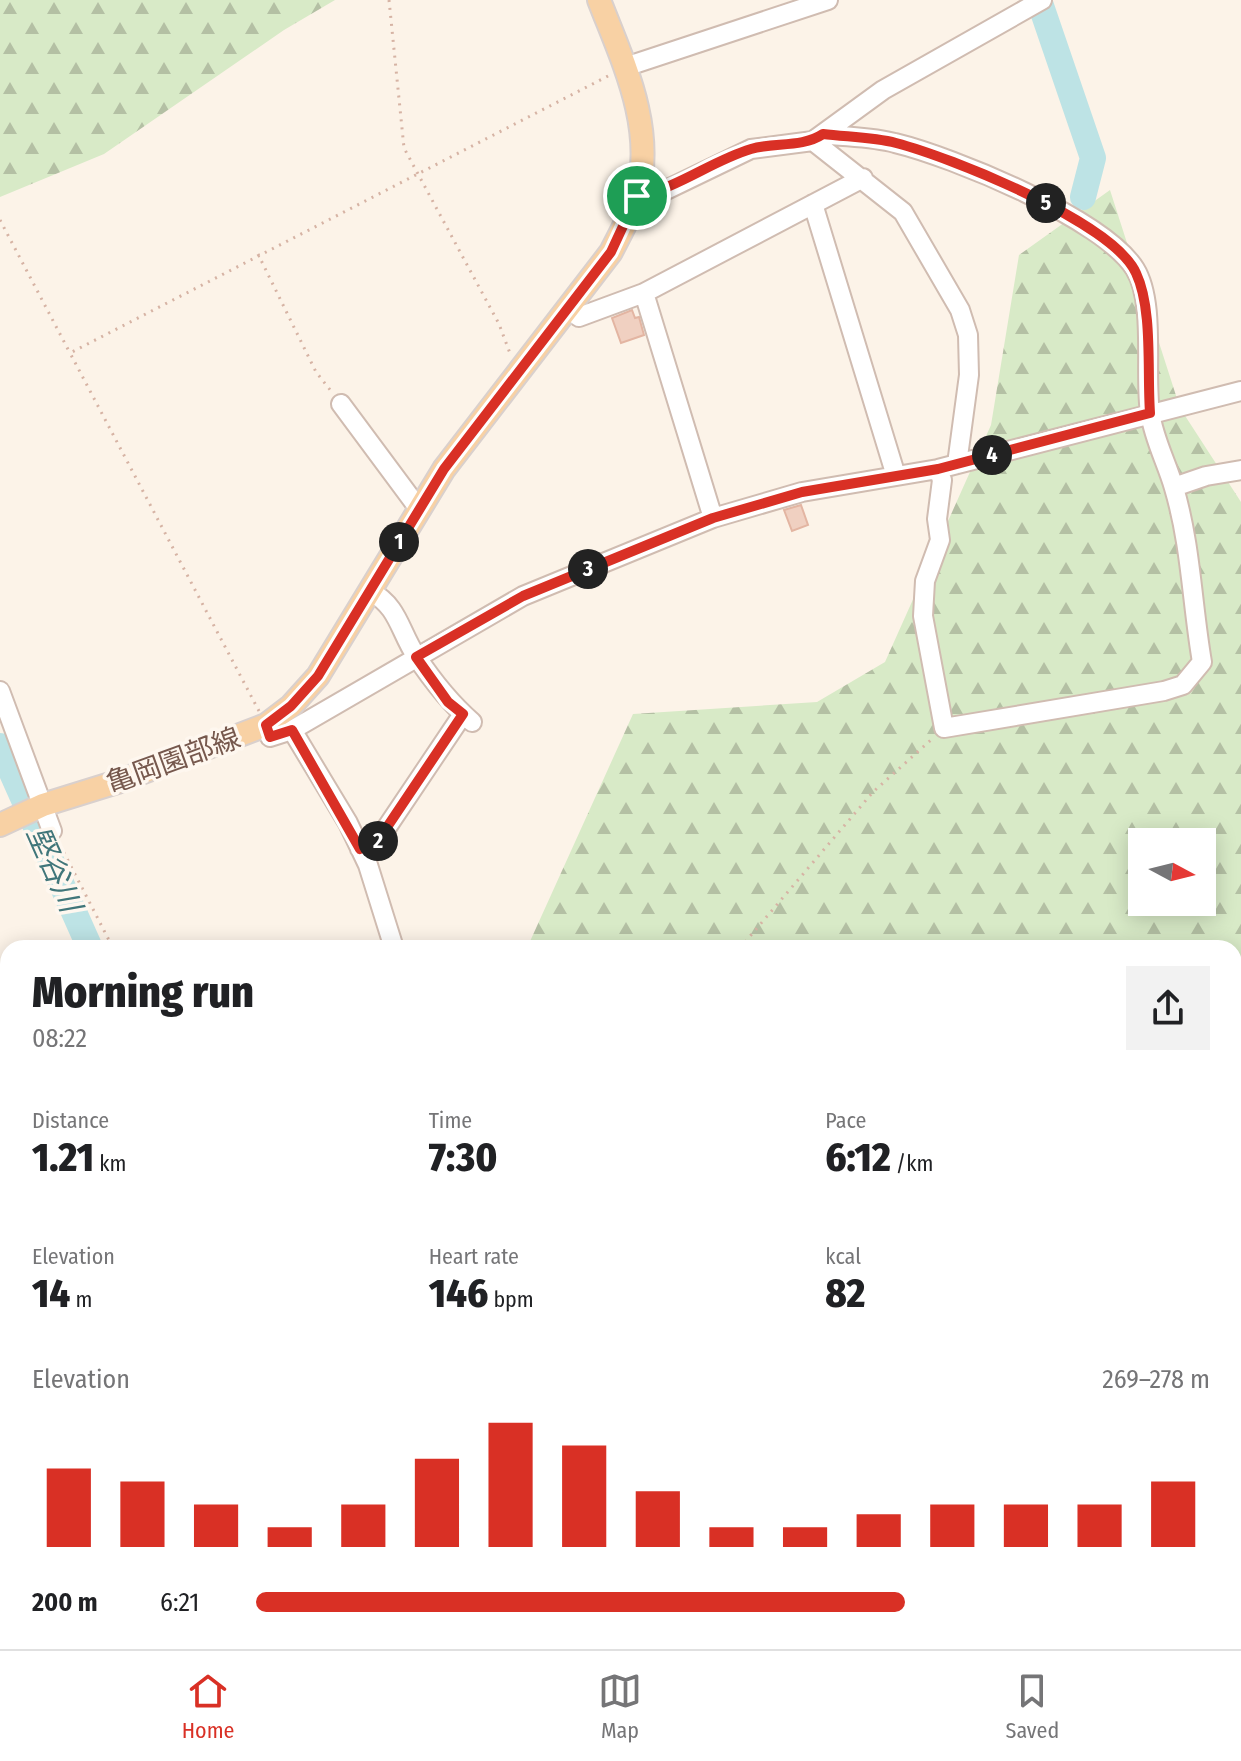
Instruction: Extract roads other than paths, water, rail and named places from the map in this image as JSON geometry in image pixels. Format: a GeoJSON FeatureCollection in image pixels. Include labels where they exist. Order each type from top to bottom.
{"type":"FeatureCollection","features":[{"type":"Feature","properties":{"kind":"main road","name":"亀岡園部線"},"geometry":{"type":"LineString","coordinates":[[0,825],[43,805],[117,782],[266,725],[291,706],[318,676],[444,469],[611,252],[637,196],[643,145],[637,105],[599,0]]}},
{"type":"Feature","properties":{"kind":"street"},"geometry":{"type":"LineString","coordinates":[[625,67],[828,0]]}},
{"type":"Feature","properties":{"kind":"street"},"geometry":{"type":"LineString","coordinates":[[818,138],[883,90],[1032,4]]}},
{"type":"Feature","properties":{"kind":"street"},"geometry":{"type":"LineString","coordinates":[[818,138],[903,212],[960,310],[968,335],[969,375],[957,464]]}},
{"type":"Feature","properties":{"kind":"street"},"geometry":{"type":"LineString","coordinates":[[637,196],[664,191],[751,149],[818,138],[895,142],[1006,184],[1080,223],[1124,258],[1135,270],[1144,295],[1150,413],[1158,448],[1174,487],[1191,564],[1202,662],[1183,685],[944,728],[923,616],[925,581],[940,540],[937,519],[942,480],[938,469]]}},
{"type":"Feature","properties":{"kind":"street"},"geometry":{"type":"LineString","coordinates":[[567,308],[579,317],[644,293],[863,178]]}},
{"type":"Feature","properties":{"kind":"street"},"geometry":{"type":"LineString","coordinates":[[813,204],[896,476]]}},
{"type":"Feature","properties":{"kind":"street"},"geometry":{"type":"LineString","coordinates":[[644,293],[713,518]]}},
{"type":"Feature","properties":{"kind":"street"},"geometry":{"type":"LineString","coordinates":[[266,725],[270,737],[292,730],[523,596],[713,518],[802,492],[938,469],[1241,391]]}},
{"type":"Feature","properties":{"kind":"street"},"geometry":{"type":"LineString","coordinates":[[341,404],[419,509]]}},
{"type":"Feature","properties":{"kind":"street"},"geometry":{"type":"LineString","coordinates":[[1174,487],[1206,476],[1241,470]]}},
{"type":"Feature","properties":{"kind":"street"},"geometry":{"type":"LineString","coordinates":[[360,849],[377,842],[468,718],[448,702],[416,657],[388,601],[370,591]]}},
{"type":"Feature","properties":{"kind":"street"},"geometry":{"type":"LineString","coordinates":[[0,691],[52,831]]}},
{"type":"Feature","properties":{"kind":"street"},"geometry":{"type":"LineString","coordinates":[[292,730],[360,849],[391,940]]}},
{"type":"Feature","properties":{"kind":"waterway"},"geometry":{"type":"LineString","coordinates":[[1039,0],[1093,158],[1083,197]]}},
{"type":"Feature","properties":{"kind":"waterway","name":"堅谷川"},"geometry":{"type":"LineString","coordinates":[[0,746],[86,940]]}}]}
